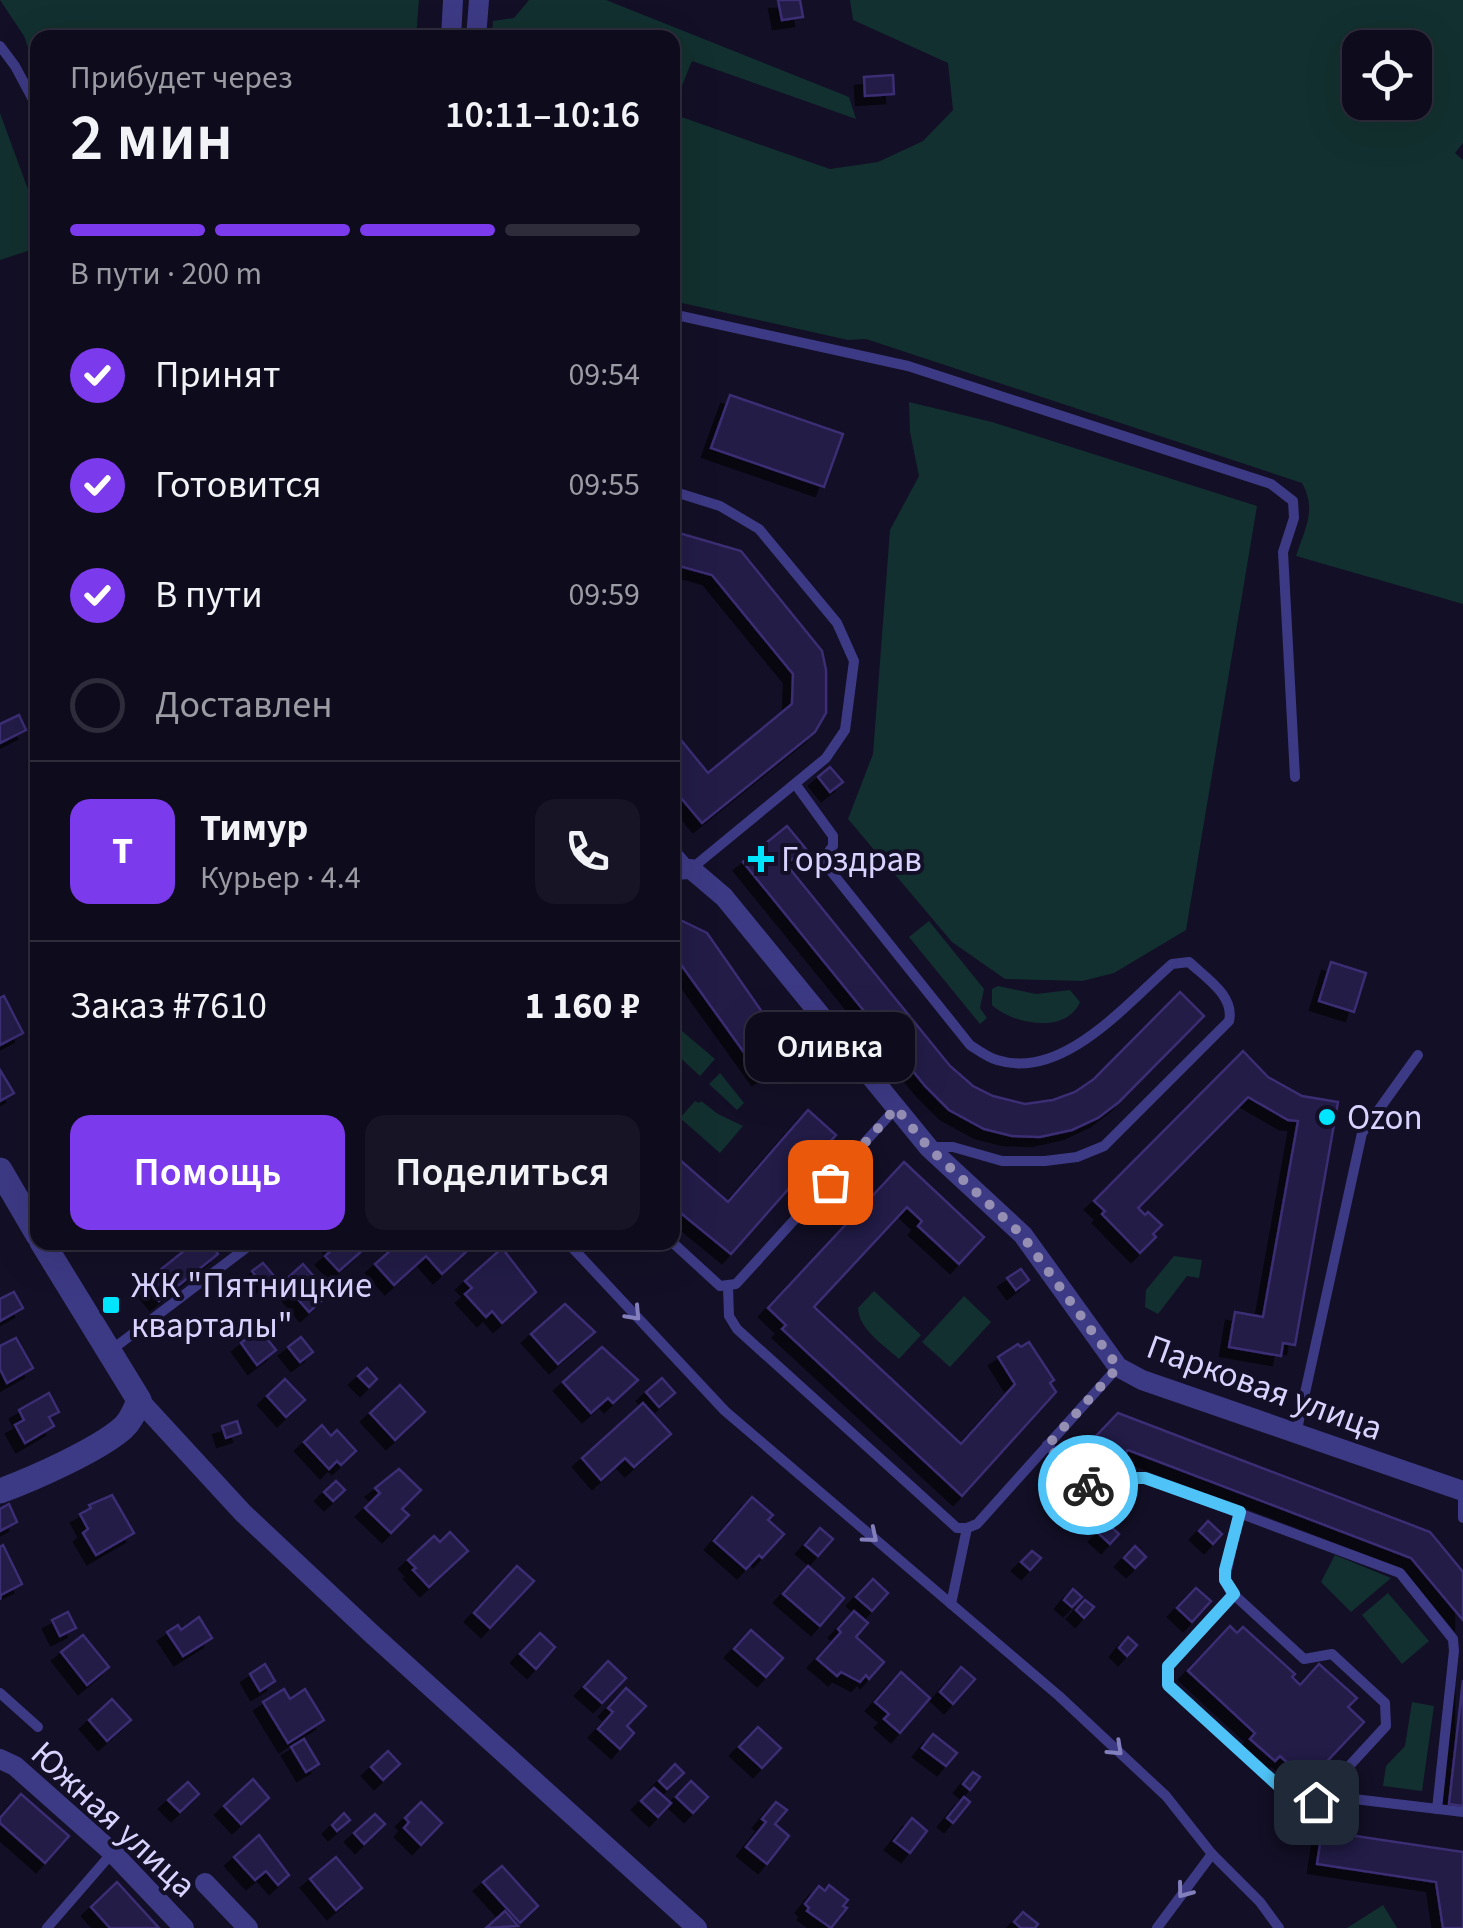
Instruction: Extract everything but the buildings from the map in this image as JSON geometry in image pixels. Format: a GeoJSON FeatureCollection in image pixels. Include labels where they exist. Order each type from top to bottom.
{"type":"FeatureCollection","features":[{"type":"Feature","properties":{"kind":"street"},"geometry":{"type":"LineString","coordinates":[[451,30],[453,0]]}},
{"type":"Feature","properties":{"kind":"street"},"geometry":{"type":"LineString","coordinates":[[477,30],[479,0]]}},
{"type":"Feature","properties":{"kind":"street","name":"Парковая улица"},"geometry":{"type":"LineString","coordinates":[[682,870],[724,897],[929,1148],[1022,1235],[1118,1367],[1142,1380],[1463,1492]]}},
{"type":"Feature","properties":{"kind":"street"},"geometry":{"type":"LineString","coordinates":[[0,1170],[30,1221]]}},
{"type":"Feature","properties":{"kind":"street"},"geometry":{"type":"LineString","coordinates":[[47,1250],[138,1400],[258,1526],[697,1928]]}},
{"type":"Feature","properties":{"kind":"street"},"geometry":{"type":"LineString","coordinates":[[0,1490],[124,1428],[138,1400]]}},
{"type":"Feature","properties":{"kind":"street","name":"Южная улица"},"geometry":{"type":"LineString","coordinates":[[0,1759],[15,1766],[112,1852],[184,1928]]}},
{"type":"Feature","properties":{"kind":"street"},"geometry":{"type":"LineString","coordinates":[[205,1883],[248,1928]]}},
{"type":"Feature","properties":{"kind":"lane"},"geometry":{"type":"LineString","coordinates":[[0,46],[30,94]]}},
{"type":"Feature","properties":{"kind":"lane"},"geometry":{"type":"LineString","coordinates":[[680,316],[908,366],[1271,484],[1292,501],[1294,518],[1283,552],[1295,777]]}},
{"type":"Feature","properties":{"kind":"lane"},"geometry":{"type":"LineString","coordinates":[[680,494],[720,506],[758,529],[837,623],[854,661],[845,730],[826,758],[682,870]]}},
{"type":"Feature","properties":{"kind":"lane"},"geometry":{"type":"LineString","coordinates":[[796,785],[833,836],[833,846],[824,858],[826,865],[970,1045],[996,1060],[1021,1064],[1074,1050],[1172,964],[1181,961],[1189,962],[1227,998],[1232,1009],[1229,1021],[1104,1146],[1077,1157],[1046,1161],[1002,1161],[953,1147],[929,1148]]}},
{"type":"Feature","properties":{"kind":"lane"},"geometry":{"type":"LineString","coordinates":[[1296,1435],[1362,1132],[1418,1055]]}},
{"type":"Feature","properties":{"kind":"lane"},"geometry":{"type":"LineString","coordinates":[[680,1249],[720,1286],[736,1284],[896,1108]]}},
{"type":"Feature","properties":{"kind":"lane"},"geometry":{"type":"LineString","coordinates":[[109,1351],[243,1250]]}},
{"type":"Feature","properties":{"kind":"lane"},"geometry":{"type":"LineString","coordinates":[[575,1250],[725,1412],[1059,1696],[1166,1796],[1212,1854],[1280,1928]]}},
{"type":"Feature","properties":{"kind":"lane"},"geometry":{"type":"LineString","coordinates":[[728,1287],[729,1316],[736,1330],[957,1528],[976,1524],[1118,1367]]}},
{"type":"Feature","properties":{"kind":"lane"},"geometry":{"type":"LineString","coordinates":[[1047,1446],[1100,1495],[1117,1493],[1131,1480],[1145,1478],[1400,1573],[1448,1630],[1454,1650],[1437,1809]]}},
{"type":"Feature","properties":{"kind":"lane"},"geometry":{"type":"LineString","coordinates":[[1463,1492],[1463,1518]]}},
{"type":"Feature","properties":{"kind":"lane"},"geometry":{"type":"LineString","coordinates":[[1234,1594],[1168,1666],[1168,1685],[1296,1802],[1316,1802],[1386,1726],[1385,1704],[1332,1654],[1304,1659],[1234,1594],[1225,1580],[1225,1570],[1240,1512]]}},
{"type":"Feature","properties":{"kind":"lane"},"geometry":{"type":"LineString","coordinates":[[951,1604],[967,1528]]}},
{"type":"Feature","properties":{"kind":"lane"},"geometry":{"type":"LineString","coordinates":[[0,1693],[38,1727]]}},
{"type":"Feature","properties":{"kind":"lane"},"geometry":{"type":"LineString","coordinates":[[1354,1799],[1463,1812]]}},
{"type":"Feature","properties":{"kind":"lane"},"geometry":{"type":"LineString","coordinates":[[47,1928],[112,1852]]}},
{"type":"Feature","properties":{"kind":"lane"},"geometry":{"type":"LineString","coordinates":[[1156,1928],[1212,1854]]}},
{"type":"Feature","properties":{"kind":"green space"},"geometry":{"type":"Polygon","coordinates":[[[0,0],[419,0],[417,30],[30,30],[30,52],[0,0]]]}},
{"type":"Feature","properties":{"kind":"green space"},"geometry":{"type":"Polygon","coordinates":[[[529,0],[606,0],[849,97],[856,119],[692,61],[680,91],[680,30],[492,30],[493,21],[514,18],[529,0]]]}},
{"type":"Feature","properties":{"kind":"green space"},"geometry":{"type":"Polygon","coordinates":[[[850,0],[1463,0],[1463,143],[1455,153],[1463,160],[1463,604],[1296,556],[1309,511],[1302,483],[866,339],[848,340],[680,303],[680,116],[830,169],[878,162],[923,141],[953,110],[948,63],[853,20],[850,0]]]}},
{"type":"Feature","properties":{"kind":"green space"},"geometry":{"type":"Polygon","coordinates":[[[0,113],[30,195],[30,250],[0,260],[0,113]]]}},
{"type":"Feature","properties":{"kind":"green space"},"geometry":{"type":"Polygon","coordinates":[[[909,402],[992,422],[1257,506],[1186,930],[1114,973],[1082,981],[1005,979],[952,942],[848,819],[873,754],[890,530],[919,476],[910,432],[909,402]]]}},
{"type":"Feature","properties":{"kind":"green space"},"geometry":{"type":"Polygon","coordinates":[[[929,921],[984,989],[980,1008],[987,1018],[980,1024],[909,937],[929,921]]]}},
{"type":"Feature","properties":{"kind":"green space"},"geometry":{"type":"Polygon","coordinates":[[[998,986],[1036,994],[1070,990],[1080,1002],[1063,1019],[1025,1021],[992,1005],[992,989],[998,986]]]}},
{"type":"Feature","properties":{"kind":"green space"},"geometry":{"type":"Polygon","coordinates":[[[680,1029],[715,1059],[700,1076],[680,1057],[680,1029]]]}},
{"type":"Feature","properties":{"kind":"green space"},"geometry":{"type":"Polygon","coordinates":[[[720,1073],[744,1103],[737,1110],[709,1084],[720,1073]]]}},
{"type":"Feature","properties":{"kind":"green space"},"geometry":{"type":"Polygon","coordinates":[[[695,1101],[743,1126],[720,1153],[680,1118],[695,1101]]]}},
{"type":"Feature","properties":{"kind":"green space"},"geometry":{"type":"Polygon","coordinates":[[[1174,1256],[1202,1260],[1199,1278],[1187,1276],[1158,1314],[1145,1307],[1146,1290],[1174,1256]]]}},
{"type":"Feature","properties":{"kind":"green space"},"geometry":{"type":"Polygon","coordinates":[[[874,1291],[921,1335],[899,1359],[873,1336],[859,1316],[858,1308],[874,1291]]]}},
{"type":"Feature","properties":{"kind":"green space"},"geometry":{"type":"Polygon","coordinates":[[[964,1296],[991,1322],[950,1367],[922,1342],[964,1296]]]}},
{"type":"Feature","properties":{"kind":"green space"},"geometry":{"type":"Polygon","coordinates":[[[1335,1555],[1391,1578],[1351,1612],[1321,1582],[1335,1555]]]}},
{"type":"Feature","properties":{"kind":"green space"},"geometry":{"type":"Polygon","coordinates":[[[1388,1593],[1429,1641],[1402,1664],[1362,1615],[1388,1593]]]}},
{"type":"Feature","properties":{"kind":"green space"},"geometry":{"type":"Polygon","coordinates":[[[1412,1702],[1434,1706],[1422,1791],[1383,1786],[1386,1766],[1405,1746],[1412,1702]]]}},
{"type":"Feature","properties":{"kind":"green space"},"geometry":{"type":"Polygon","coordinates":[[[1383,1905],[1397,1928],[1347,1928],[1383,1905]]]}},
{"type":"Feature","properties":{"kind":"way so far"},"geometry":{"type":"LineString","coordinates":[[830,1182],[896,1108],[929,1148],[1022,1235],[1118,1367],[1047,1446],[1088,1485]]}},
{"type":"Feature","properties":{"kind":"place","name":"Горздрав"},"geometry":{"type":"Point","coordinates":[761,859]}},
{"type":"Feature","properties":{"kind":"place","name":"Ozon"},"geometry":{"type":"Point","coordinates":[1327,1117]}},
{"type":"Feature","properties":{"kind":"place","name":"Оливка"},"geometry":{"type":"Point","coordinates":[830,1182]}},
{"type":"Feature","properties":{"kind":"place","name":"ЖК \"Пятницкие кварталы\""},"geometry":{"type":"Point","coordinates":[111,1305]}},
{"type":"Feature","properties":{"kind":"route"},"geometry":{"type":"LineString","coordinates":[[1088,1485],[1108,1496],[1131,1480],[1145,1478],[1240,1512],[1225,1570],[1225,1580],[1234,1594],[1168,1666],[1168,1685],[1296,1802],[1316,1802]]}}]}
